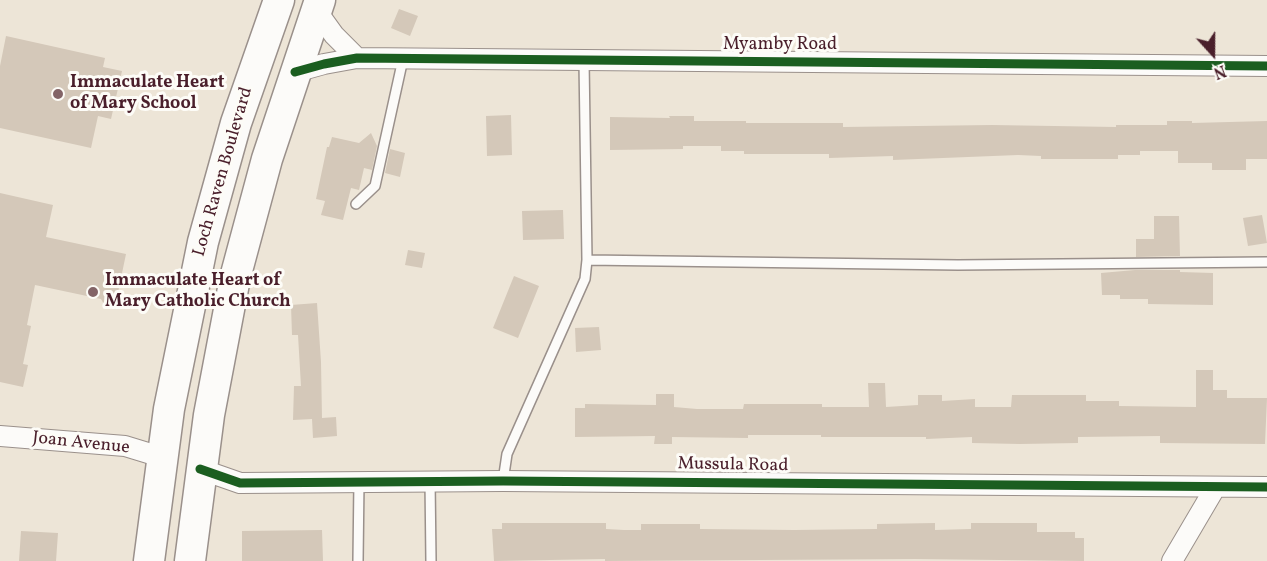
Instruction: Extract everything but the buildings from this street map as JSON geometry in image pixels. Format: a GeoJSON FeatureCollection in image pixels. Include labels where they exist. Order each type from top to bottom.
{"type":"FeatureCollection","features":[{"type":"Feature","properties":{"kind":"main road","name":"Loch Raven Boulevard"},"geometry":{"type":"LineString","coordinates":[[149,561],[161,457],[185,324],[210,213],[236,123],[277,2]]}},
{"type":"Feature","properties":{"kind":"main road","name":"Loch Raven Boulevard"},"geometry":{"type":"LineString","coordinates":[[189,561],[200,469],[220,350],[237,269],[264,168],[318,5]]}},
{"type":"Feature","properties":{"kind":"main road"},"geometry":{"type":"LineString","coordinates":[[161,457],[200,469]]}},
{"type":"Feature","properties":{"kind":"street"},"geometry":{"type":"LineString","coordinates":[[318,5],[334,35],[357,58]]}},
{"type":"Feature","properties":{"kind":"street","name":"Myamby Road"},"geometry":{"type":"LineString","coordinates":[[295,72],[357,58],[1267,66]]}},
{"type":"Feature","properties":{"kind":"street","name":"Joan Avenue"},"geometry":{"type":"LineString","coordinates":[[0,436],[125,446],[161,457]]}},
{"type":"Feature","properties":{"kind":"street","name":"Mussula Road"},"geometry":{"type":"LineString","coordinates":[[200,469],[240,483],[430,480],[1267,487]]}},
{"type":"Feature","properties":{"kind":"street"},"geometry":{"type":"LineString","coordinates":[[1172,561],[1215,488]]}},
{"type":"Feature","properties":{"kind":"lane"},"geometry":{"type":"LineString","coordinates":[[356,204],[375,186],[404,59]]}},
{"type":"Feature","properties":{"kind":"lane"},"geometry":{"type":"LineString","coordinates":[[503,481],[507,454],[585,279],[587,260],[584,61]]}},
{"type":"Feature","properties":{"kind":"lane"},"geometry":{"type":"LineString","coordinates":[[587,260],[958,265],[1267,262]]}},
{"type":"Feature","properties":{"kind":"lane"},"geometry":{"type":"LineString","coordinates":[[430,480],[431,561]]}},
{"type":"Feature","properties":{"kind":"lane"},"geometry":{"type":"LineString","coordinates":[[358,561],[359,481]]}},
{"type":"Feature","properties":{"kind":"cycle path"},"geometry":{"type":"LineString","coordinates":[[295,72],[357,58],[1267,66]]}},
{"type":"Feature","properties":{"kind":"cycle path"},"geometry":{"type":"LineString","coordinates":[[200,469],[240,483],[503,481],[1267,487]]}},
{"type":"Feature","properties":{"kind":"place","name":"Immaculate Heart of Mary School"},"geometry":{"type":"Point","coordinates":[58,94]}},
{"type":"Feature","properties":{"kind":"place","name":"Immaculate Heart of Mary Catholic Church"},"geometry":{"type":"Point","coordinates":[93,292]}}]}
